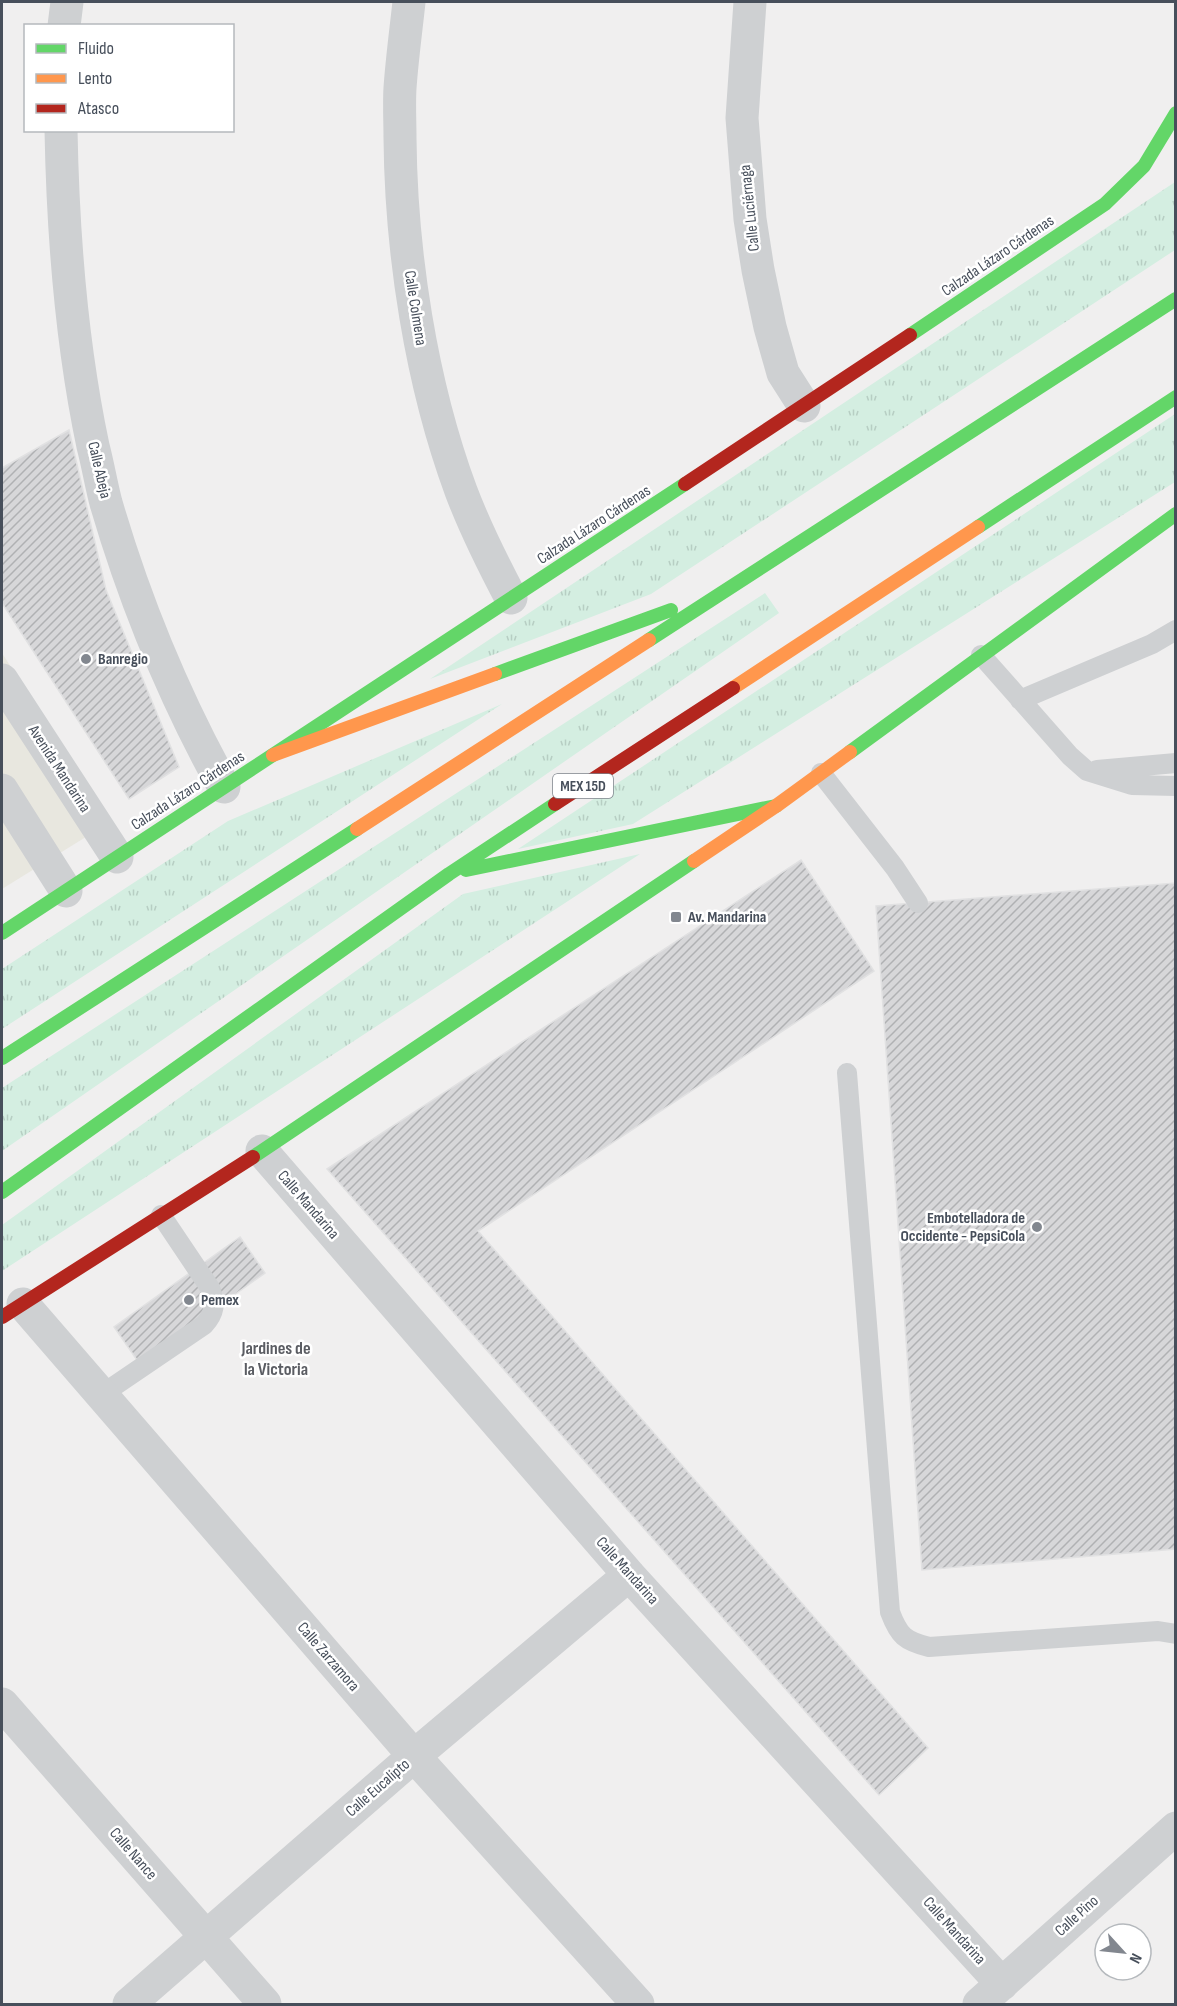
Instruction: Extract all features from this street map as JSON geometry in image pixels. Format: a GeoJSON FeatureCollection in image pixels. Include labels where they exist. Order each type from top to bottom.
{"type":"FeatureCollection","features":[{"type":"Feature","properties":{"kind":"main road","name":"Calzada Lázaro Cárdenas"},"geometry":{"type":"LineString","coordinates":[[4,930],[804,406],[1105,204],[1144,166],[1176,113]]}},
{"type":"Feature","properties":{"kind":"main road"},"geometry":{"type":"LineString","coordinates":[[2,1058],[1176,299]]}},
{"type":"Feature","properties":{"kind":"main road","name":"MEX 15D"},"geometry":{"type":"LineString","coordinates":[[2,1192],[449,874],[1176,396]]}},
{"type":"Feature","properties":{"kind":"main road"},"geometry":{"type":"LineString","coordinates":[[12,1310],[262,1151],[776,806],[1130,545],[1176,514]]}},
{"type":"Feature","properties":{"kind":"main road"},"geometry":{"type":"LineString","coordinates":[[1130,545],[1176,530]]}},
{"type":"Feature","properties":{"kind":"main road"},"geometry":{"type":"LineString","coordinates":[[273,755],[726,589]]}},
{"type":"Feature","properties":{"kind":"main road"},"geometry":{"type":"LineString","coordinates":[[449,874],[776,806]]}},
{"type":"Feature","properties":{"kind":"street"},"geometry":{"type":"LineString","coordinates":[[64,24],[67,2]]}},
{"type":"Feature","properties":{"kind":"street","name":"Calle Colmena"},"geometry":{"type":"LineString","coordinates":[[409,2],[400,88],[401,176],[407,258],[422,351],[441,426],[461,491],[487,552],[511,598]]}},
{"type":"Feature","properties":{"kind":"street","name":"Calle Luciérnaga"},"geometry":{"type":"LineString","coordinates":[[750,2],[742,118],[750,219],[770,327],[783,373],[804,406]]}},
{"type":"Feature","properties":{"kind":"street","name":"Calle Abeja"},"geometry":{"type":"LineString","coordinates":[[61,132],[62,200],[71,312],[85,408],[106,501],[139,606],[193,730],[224,787]]}},
{"type":"Feature","properties":{"kind":"street","name":"Avenida Mandarina"},"geometry":{"type":"LineString","coordinates":[[2,680],[117,857]]}},
{"type":"Feature","properties":{"kind":"street"},"geometry":{"type":"LineString","coordinates":[[2,790],[66,891]]}},
{"type":"Feature","properties":{"kind":"street","name":"Calle Mandarina"},"geometry":{"type":"LineString","coordinates":[[262,1151],[990,1994]]}},
{"type":"Feature","properties":{"kind":"street","name":"Calle Zarzamora"},"geometry":{"type":"LineString","coordinates":[[12,1310],[101,1395],[414,1756],[638,2004]]}},
{"type":"Feature","properties":{"kind":"street","name":"Calle Eucalipto"},"geometry":{"type":"LineString","coordinates":[[129,2004],[414,1756],[629,1575]]}},
{"type":"Feature","properties":{"kind":"street","name":"Calle Nance"},"geometry":{"type":"LineString","coordinates":[[2,1704],[265,2004]]}},
{"type":"Feature","properties":{"kind":"street","name":"Calle Pino"},"geometry":{"type":"LineString","coordinates":[[990,1994],[1176,1828]]}},
{"type":"Feature","properties":{"kind":"lane"},"geometry":{"type":"LineString","coordinates":[[1020,700],[1152,644],[1176,630]]}},
{"type":"Feature","properties":{"kind":"lane"},"geometry":{"type":"LineString","coordinates":[[981,656],[1070,756],[1087,771],[1132,785],[1176,786]]}},
{"type":"Feature","properties":{"kind":"lane"},"geometry":{"type":"LineString","coordinates":[[1087,771],[1176,763]]}},
{"type":"Feature","properties":{"kind":"lane"},"geometry":{"type":"LineString","coordinates":[[821,773],[895,868],[918,903]]}},
{"type":"Feature","properties":{"kind":"lane"},"geometry":{"type":"LineString","coordinates":[[847,1073],[890,1612],[897,1630],[911,1643],[929,1647],[1158,1631],[1176,1634]]}},
{"type":"Feature","properties":{"kind":"lane"},"geometry":{"type":"LineString","coordinates":[[101,1395],[204,1326],[213,1315],[215,1301],[210,1288],[160,1215]]}},
{"type":"Feature","properties":{"kind":"shaded area"},"geometry":{"type":"Polygon","coordinates":[[[2,653],[110,822],[2,889],[2,653]]]}},
{"type":"Feature","properties":{"kind":"green space"},"geometry":{"type":"Polygon","coordinates":[[[1175,182],[1175,250],[651,594],[430,679],[1175,182]]]}},
{"type":"Feature","properties":{"kind":"green space"},"geometry":{"type":"Polygon","coordinates":[[[1175,414],[1175,482],[633,824],[518,849],[1175,414]]]}},
{"type":"Feature","properties":{"kind":"green space"},"geometry":{"type":"Polygon","coordinates":[[[765,593],[779,613],[2,1151],[2,1088],[765,593]]]}},
{"type":"Feature","properties":{"kind":"green space"},"geometry":{"type":"Polygon","coordinates":[[[502,704],[2,1029],[2,969],[228,821],[502,704]]]}},
{"type":"Feature","properties":{"kind":"green space"},"geometry":{"type":"Polygon","coordinates":[[[640,854],[2,1271],[2,1225],[463,894],[640,854]]]}},
{"type":"Feature","properties":{"kind":"building","name":"Banregio"},"geometry":{"type":"Polygon","coordinates":[[[69,430],[106,590],[179,767],[129,799],[2,603],[2,468],[69,430]]]}},
{"type":"Feature","properties":{"kind":"building"},"geometry":{"type":"Polygon","coordinates":[[[801,860],[874,971],[478,1231],[928,1748],[879,1795],[327,1169],[801,860]]]}},
{"type":"Feature","properties":{"kind":"building","name":"Embotelladora de Occidente - PepsiCola"},"geometry":{"type":"Polygon","coordinates":[[[1176,883],[1176,1549],[922,1570],[876,906],[1176,883]]]}},
{"type":"Feature","properties":{"kind":"building","name":"Pemex"},"geometry":{"type":"Polygon","coordinates":[[[240,1237],[265,1273],[139,1363],[114,1327],[240,1237]]]}},
{"type":"Feature","properties":{"kind":"traffic: fast"},"geometry":{"type":"LineString","coordinates":[[910,335],[1105,204],[1144,166],[1176,113]]}},
{"type":"Feature","properties":{"kind":"traffic: fast"},"geometry":{"type":"LineString","coordinates":[[649,640],[1176,299]]}},
{"type":"Feature","properties":{"kind":"traffic: fast"},"geometry":{"type":"LineString","coordinates":[[978,527],[1176,397]]}},
{"type":"Feature","properties":{"kind":"traffic: fast"},"geometry":{"type":"LineString","coordinates":[[2,933],[685,484]]}},
{"type":"Feature","properties":{"kind":"traffic: fast"},"geometry":{"type":"LineString","coordinates":[[850,752],[1176,514]]}},
{"type":"Feature","properties":{"kind":"traffic: fast"},"geometry":{"type":"LineString","coordinates":[[495,674],[671,610]]}},
{"type":"Feature","properties":{"kind":"traffic: fast"},"geometry":{"type":"LineString","coordinates":[[2,1192],[449,874],[555,804]]}},
{"type":"Feature","properties":{"kind":"traffic: fast"},"geometry":{"type":"LineString","coordinates":[[466,870],[776,806]]}},
{"type":"Feature","properties":{"kind":"traffic: fast"},"geometry":{"type":"LineString","coordinates":[[2,1058],[357,829]]}},
{"type":"Feature","properties":{"kind":"traffic: fast"},"geometry":{"type":"LineString","coordinates":[[253,1157],[694,861]]}},
{"type":"Feature","properties":{"kind":"traffic: slow"},"geometry":{"type":"LineString","coordinates":[[733,688],[978,527]]}},
{"type":"Feature","properties":{"kind":"traffic: slow"},"geometry":{"type":"LineString","coordinates":[[357,829],[649,640]]}},
{"type":"Feature","properties":{"kind":"traffic: slow"},"geometry":{"type":"LineString","coordinates":[[273,755],[495,674]]}},
{"type":"Feature","properties":{"kind":"traffic: slow"},"geometry":{"type":"LineString","coordinates":[[694,861],[776,806],[850,752]]}},
{"type":"Feature","properties":{"kind":"traffic: jam"},"geometry":{"type":"LineString","coordinates":[[685,484],[910,335]]}},
{"type":"Feature","properties":{"kind":"traffic: jam"},"geometry":{"type":"LineString","coordinates":[[555,804],[733,688]]}},
{"type":"Feature","properties":{"kind":"traffic: jam"},"geometry":{"type":"LineString","coordinates":[[2,1317],[253,1157]]}},
{"type":"Feature","properties":{"kind":"place","name":"Banregio"},"geometry":{"type":"Point","coordinates":[86,659]}},
{"type":"Feature","properties":{"kind":"place","name":"Av. Mandarina"},"geometry":{"type":"Point","coordinates":[676,917]}},
{"type":"Feature","properties":{"kind":"place","name":"Embotelladora de Occidente - PepsiCola"},"geometry":{"type":"Point","coordinates":[1037,1227]}},
{"type":"Feature","properties":{"kind":"place","name":"Pemex"},"geometry":{"type":"Point","coordinates":[189,1300]}},
{"type":"Feature","properties":{"kind":"district","name":"Jardines de la Victoria"},"geometry":{"type":"Point","coordinates":[276,1358]}}]}
